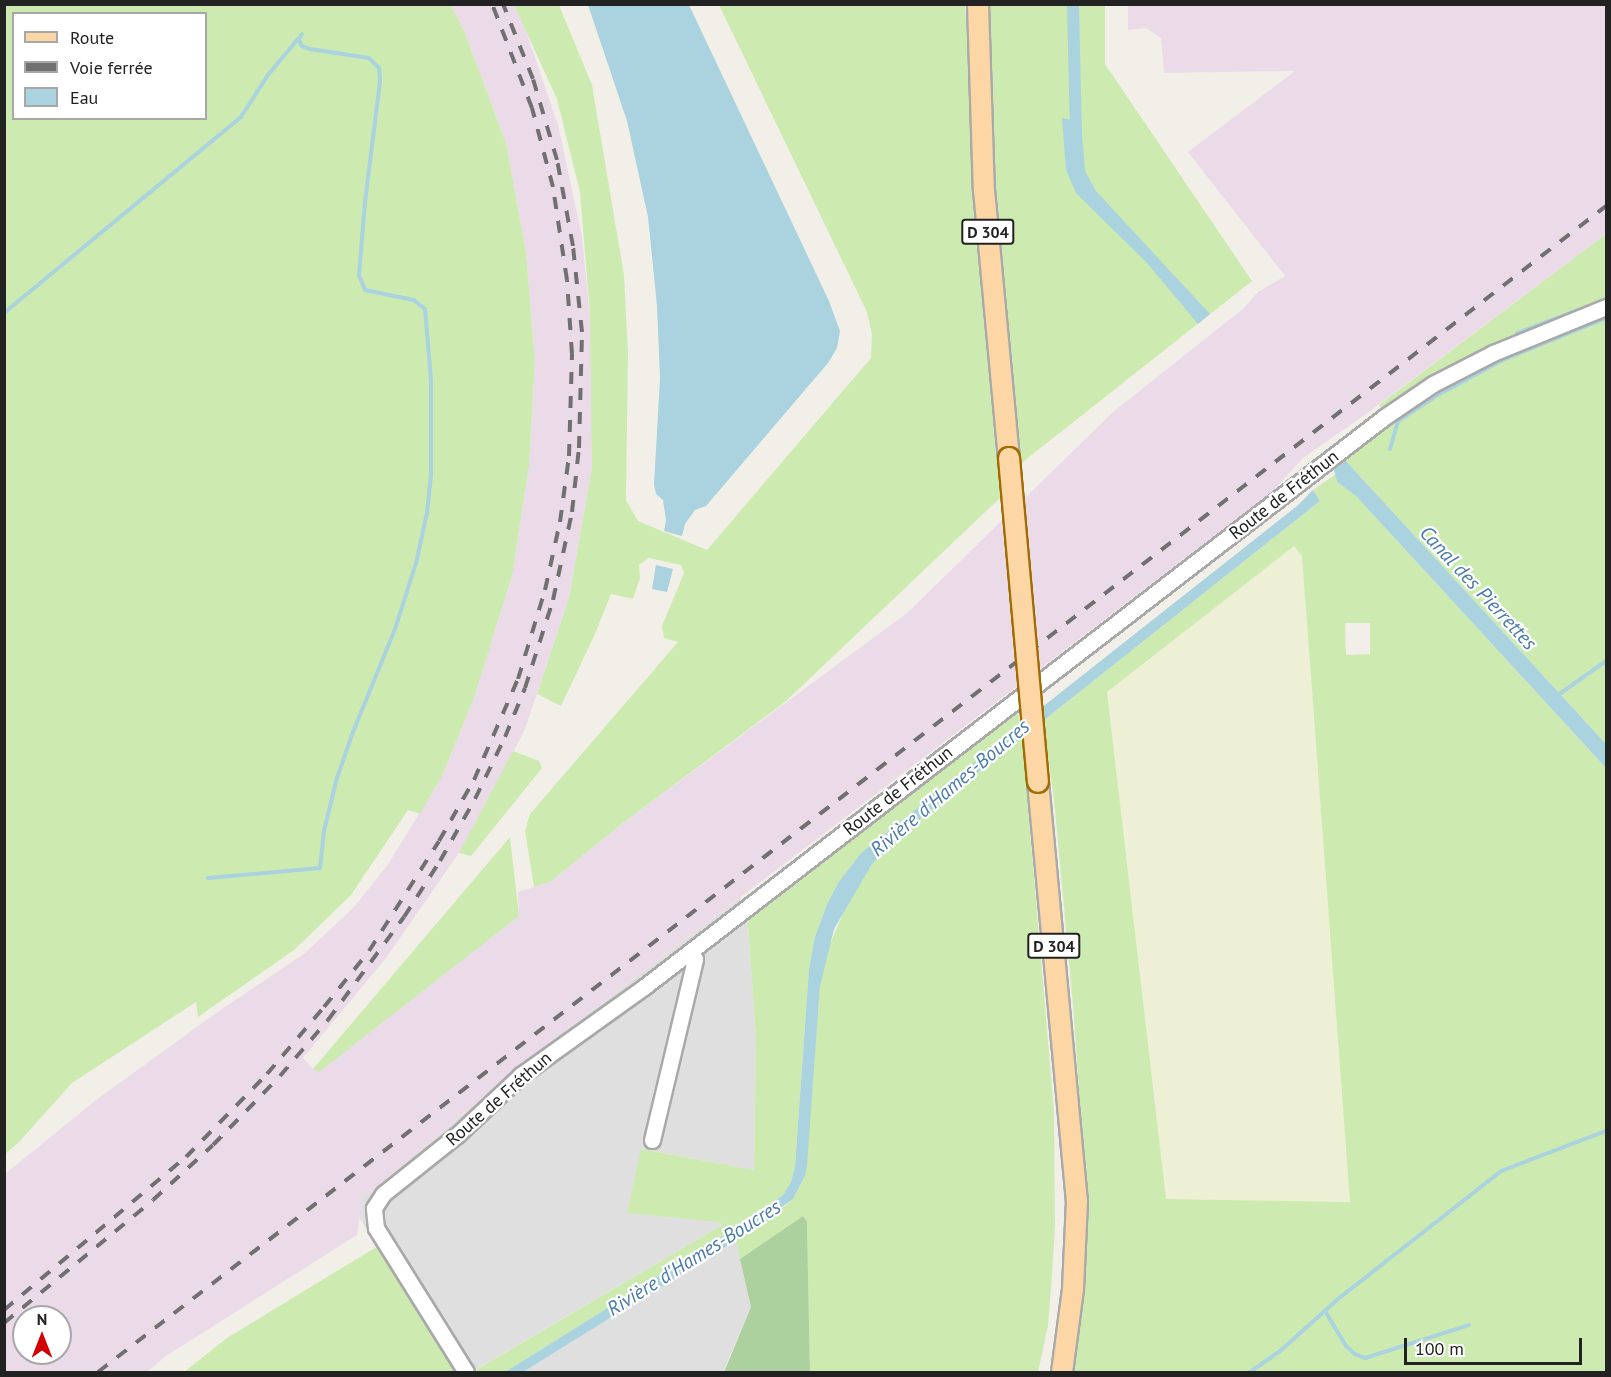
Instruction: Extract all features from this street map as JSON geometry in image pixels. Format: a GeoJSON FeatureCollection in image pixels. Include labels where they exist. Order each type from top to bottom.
{"type":"FeatureCollection","features":[{"type":"Feature","properties":{"kind":"main road","name":"D 304"},"geometry":{"type":"LineString","coordinates":[[978,4],[984,190],[1069,1110],[1076,1163],[1077,1225],[1074,1289],[1062,1372]]}},
{"type":"Feature","properties":{"kind":"main road","name":"D 304"},"geometry":{"type":"LineString","coordinates":[[1050,1372],[1065,1275],[1069,1197],[1069,1110]]}},
{"type":"Feature","properties":{"kind":"street","name":"Route de Fréthun"},"geometry":{"type":"LineString","coordinates":[[466,1372],[377,1230],[373,1217],[376,1203],[385,1192],[469,1125],[521,1075],[690,952],[1407,401],[1462,368],[1508,345],[1606,307]]}},
{"type":"Feature","properties":{"kind":"street"},"geometry":{"type":"LineString","coordinates":[[652,1140],[695,959],[690,952]]}},
{"type":"Feature","properties":{"kind":"shaded area"},"geometry":{"type":"Polygon","coordinates":[[[451,5],[514,5],[526,31],[558,125],[582,236],[593,349],[592,467],[569,598],[525,729],[468,840],[386,958],[303,1058],[313,1069],[519,916],[518,892],[550,882],[623,823],[907,613],[1113,412],[1244,308],[1258,292],[1285,276],[1188,152],[1295,71],[1164,73],[1161,38],[1146,28],[1128,30],[1128,5],[1606,5],[1606,234],[1366,414],[1303,458],[1273,491],[531,1057],[362,1199],[357,1235],[166,1356],[147,1372],[5,1372],[5,1174],[96,1100],[219,1011],[305,953],[353,908],[387,866],[442,776],[474,698],[512,576],[529,466],[535,361],[526,252],[506,143],[465,33],[451,5]]]}},
{"type":"Feature","properties":{"kind":"shaded area"},"geometry":{"type":"Polygon","coordinates":[[[740,898],[747,913],[756,1038],[754,1170],[641,1149],[722,1225],[475,1370],[476,1372],[459,1372],[359,1217],[362,1199],[531,1057],[740,898]]]}},
{"type":"Feature","properties":{"kind":"shaded area"},"geometry":{"type":"Polygon","coordinates":[[[736,1240],[751,1307],[723,1372],[523,1372],[736,1240]]]}},
{"type":"Feature","properties":{"kind":"green space"},"geometry":{"type":"Polygon","coordinates":[[[5,4],[451,5],[465,33],[506,143],[526,252],[535,361],[529,466],[512,576],[474,698],[442,776],[420,814],[408,810],[351,895],[294,950],[198,1017],[196,1002],[72,1083],[18,1143],[5,1154],[5,4]]]}},
{"type":"Feature","properties":{"kind":"green space"},"geometry":{"type":"Polygon","coordinates":[[[514,5],[559,5],[592,85],[624,275],[628,352],[626,500],[638,521],[707,550],[871,358],[872,335],[867,312],[719,5],[965,5],[983,291],[1001,497],[785,702],[623,823],[550,882],[534,887],[525,831],[530,814],[678,642],[664,638],[662,626],[684,573],[681,565],[649,558],[639,565],[640,578],[633,599],[611,594],[561,706],[537,694],[569,598],[592,467],[590,314],[580,192],[557,99],[514,5]]]}},
{"type":"Feature","properties":{"kind":"green space"},"geometry":{"type":"Polygon","coordinates":[[[984,5],[1105,5],[1105,64],[1252,281],[1019,465],[992,208],[984,5]]]}},
{"type":"Feature","properties":{"kind":"green space"},"geometry":{"type":"Polygon","coordinates":[[[1606,234],[1606,744],[1345,460],[1388,420],[1379,405],[1606,234]]]}},
{"type":"Feature","properties":{"kind":"green space"},"geometry":{"type":"Polygon","coordinates":[[[1336,474],[1337,482],[1356,496],[1606,768],[1606,1372],[1070,1372],[1076,1344],[1087,1206],[1073,1005],[1054,799],[1043,721],[1320,501],[1313,490],[1336,474]],[[1294,546],[1107,692],[1166,1199],[1350,1202],[1302,556],[1294,546]],[[1345,623],[1346,655],[1370,654],[1370,623],[1345,623]]]}},
{"type":"Feature","properties":{"kind":"green space"},"geometry":{"type":"Polygon","coordinates":[[[1294,546],[1302,556],[1350,1202],[1166,1199],[1107,692],[1294,546]]]}},
{"type":"Feature","properties":{"kind":"green space"},"geometry":{"type":"Polygon","coordinates":[[[1017,711],[1021,725],[861,853],[838,883],[827,904],[815,937],[809,969],[795,1166],[791,1182],[783,1195],[753,1217],[505,1372],[474,1371],[722,1225],[719,1222],[627,1213],[641,1149],[754,1170],[756,1038],[747,913],[1017,711]]]}},
{"type":"Feature","properties":{"kind":"green space"},"geometry":{"type":"Polygon","coordinates":[[[1022,736],[1054,1112],[1055,1226],[1052,1275],[1048,1326],[1038,1372],[810,1372],[807,1222],[803,1216],[740,1259],[736,1240],[793,1199],[805,1176],[820,986],[825,956],[847,904],[872,864],[914,824],[1022,736]]]}},
{"type":"Feature","properties":{"kind":"green space"},"geometry":{"type":"Polygon","coordinates":[[[513,751],[539,761],[542,768],[471,856],[459,853],[513,751]]]}},
{"type":"Feature","properties":{"kind":"green space"},"geometry":{"type":"Polygon","coordinates":[[[510,837],[519,916],[319,1072],[313,1069],[510,837]]]}},
{"type":"Feature","properties":{"kind":"green space"},"geometry":{"type":"Polygon","coordinates":[[[803,1216],[807,1222],[810,1372],[724,1372],[751,1307],[740,1259],[803,1216]]]}},
{"type":"Feature","properties":{"kind":"green space"},"geometry":{"type":"Polygon","coordinates":[[[378,1246],[459,1372],[184,1372],[227,1338],[378,1246]]]}},
{"type":"Feature","properties":{"kind":"water"},"geometry":{"type":"Polygon","coordinates":[[[588,5],[689,5],[829,301],[840,331],[837,348],[828,363],[706,506],[695,510],[685,524],[682,536],[664,531],[666,520],[663,500],[656,494],[654,485],[660,378],[657,306],[648,217],[627,121],[588,5]]]}},
{"type":"Feature","properties":{"kind":"water"},"geometry":{"type":"Polygon","coordinates":[[[1062,118],[1081,122],[1085,171],[1096,191],[1210,314],[1198,324],[1147,263],[1076,193],[1066,170],[1062,118]]]}},
{"type":"Feature","properties":{"kind":"water"},"geometry":{"type":"Polygon","coordinates":[[[1345,460],[1606,744],[1606,768],[1356,496],[1337,482],[1334,470],[1345,460]]]}},
{"type":"Feature","properties":{"kind":"water"},"geometry":{"type":"Polygon","coordinates":[[[1313,490],[1320,501],[1043,721],[1041,708],[1297,506],[1313,490]]]}},
{"type":"Feature","properties":{"kind":"water"},"geometry":{"type":"Polygon","coordinates":[[[656,565],[673,569],[667,592],[652,589],[656,565]]]}},
{"type":"Feature","properties":{"kind":"water","name":"Rivière d'Hames-Boucres"},"geometry":{"type":"Polygon","coordinates":[[[1025,722],[1025,734],[914,824],[872,864],[834,929],[820,986],[807,1165],[805,1176],[793,1199],[736,1240],[523,1372],[505,1372],[753,1217],[783,1195],[791,1182],[795,1166],[809,969],[815,937],[827,904],[838,883],[861,853],[1025,722]]]}},
{"type":"Feature","properties":{"kind":"waterway","name":"Canal des Pierrettes"},"geometry":{"type":"LineString","coordinates":[[1073,4],[1076,135]]}},
{"type":"Feature","properties":{"kind":"waterway"},"geometry":{"type":"LineString","coordinates":[[4,313],[241,117],[268,75],[302,34]]}},
{"type":"Feature","properties":{"kind":"waterway"},"geometry":{"type":"LineString","coordinates":[[208,878],[320,868],[324,831],[337,778],[395,629],[416,563],[427,513],[431,477],[431,380],[425,309],[414,300],[365,290],[359,275],[365,202],[380,81],[379,68],[369,58],[310,49],[302,46],[299,40]]}},
{"type":"Feature","properties":{"kind":"waterway"},"geometry":{"type":"LineString","coordinates":[[1517,333],[1589,306]]}},
{"type":"Feature","properties":{"kind":"waterway"},"geometry":{"type":"LineString","coordinates":[[1390,449],[1398,421],[1436,396],[1503,360],[1606,318]]}},
{"type":"Feature","properties":{"kind":"waterway"},"geometry":{"type":"LineString","coordinates":[[1558,695],[1606,661]]}},
{"type":"Feature","properties":{"kind":"waterway"},"geometry":{"type":"LineString","coordinates":[[1250,1372],[1279,1352],[1338,1299],[1501,1171],[1606,1131]]}},
{"type":"Feature","properties":{"kind":"waterway"},"geometry":{"type":"LineString","coordinates":[[1325,1311],[1346,1346],[1355,1354],[1365,1358],[1469,1325]]}},
{"type":"Feature","properties":{"kind":"railway"},"geometry":{"type":"LineString","coordinates":[[4,1310],[186,1157],[267,1074],[324,1007],[369,951],[439,841],[474,780],[518,679],[545,590],[560,522],[569,456],[572,354],[567,280],[553,187],[532,108],[492,4]]}},
{"type":"Feature","properties":{"kind":"railway"},"geometry":{"type":"LineString","coordinates":[[4,1323],[153,1200],[213,1145],[280,1076],[328,1020],[404,917],[440,861],[475,799],[505,737],[525,688],[553,600],[572,512],[579,448],[582,332],[573,246],[557,160],[533,79],[503,4]]}},
{"type":"Feature","properties":{"kind":"railway"},"geometry":{"type":"LineString","coordinates":[[98,1372],[1606,206]]}}]}
